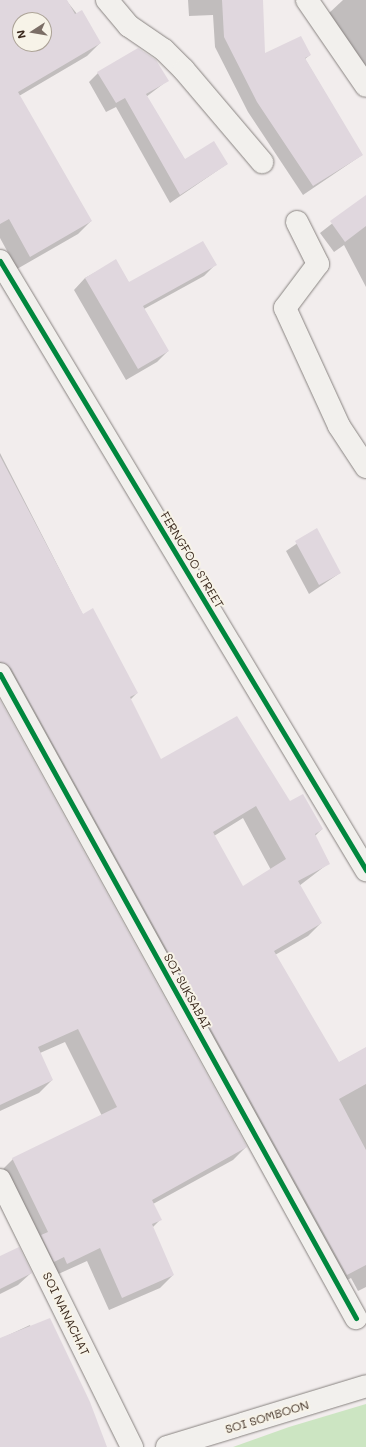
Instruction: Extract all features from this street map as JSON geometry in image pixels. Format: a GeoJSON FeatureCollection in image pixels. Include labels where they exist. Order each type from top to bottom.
{"type":"FeatureCollection","features":[{"type":"Feature","properties":{"kind":"street"},"geometry":{"type":"LineString","coordinates":[[107,0],[129,26],[164,50],[184,70],[262,162]]}},
{"type":"Feature","properties":{"kind":"street"},"geometry":{"type":"LineString","coordinates":[[307,0],[366,86]]}},
{"type":"Feature","properties":{"kind":"street"},"geometry":{"type":"LineString","coordinates":[[297,222],[318,264],[285,308],[340,426],[366,468]]}},
{"type":"Feature","properties":{"kind":"street","name":"FERNGFOO STREET"},"geometry":{"type":"LineString","coordinates":[[0,260],[366,870]]}},
{"type":"Feature","properties":{"kind":"street","name":"SOI SUKSABAI"},"geometry":{"type":"LineString","coordinates":[[0,674],[356,1318]]}},
{"type":"Feature","properties":{"kind":"street","name":"SOI NANACHAT"},"geometry":{"type":"LineString","coordinates":[[0,1180],[132,1447]]}},
{"type":"Feature","properties":{"kind":"street","name":"SOI SOMBOON"},"geometry":{"type":"LineString","coordinates":[[167,1447],[366,1386]]}},
{"type":"Feature","properties":{"kind":"green space"},"geometry":{"type":"Polygon","coordinates":[[[366,1404],[366,1447],[233,1447],[289,1427],[366,1404]]]}},
{"type":"Feature","properties":{"kind":"building"},"geometry":{"type":"Polygon","coordinates":[[[0,0],[67,0],[75,14],[82,10],[101,43],[18,92],[92,221],[30,257],[9,219],[0,224],[0,0]]]}},
{"type":"Feature","properties":{"kind":"building"},"geometry":{"type":"Polygon","coordinates":[[[222,0],[263,0],[265,53],[301,36],[311,55],[305,58],[363,155],[313,186],[257,102],[224,37],[222,0]]]}},
{"type":"Feature","properties":{"kind":"building"},"geometry":{"type":"Polygon","coordinates":[[[138,48],[156,60],[169,81],[146,94],[185,159],[214,141],[228,164],[180,195],[125,98],[116,103],[97,72],[138,48]]]}},
{"type":"Feature","properties":{"kind":"building"},"geometry":{"type":"Polygon","coordinates":[[[366,195],[366,226],[345,242],[330,221],[366,195]]]}},
{"type":"Feature","properties":{"kind":"building"},"geometry":{"type":"Polygon","coordinates":[[[203,241],[217,265],[143,306],[169,351],[138,369],[85,278],[116,259],[129,282],[203,241]]]}},
{"type":"Feature","properties":{"kind":"building"},"geometry":{"type":"Polygon","coordinates":[[[0,456],[83,614],[93,608],[138,693],[130,697],[161,759],[237,716],[290,801],[303,794],[323,829],[315,834],[330,864],[298,881],[322,923],[274,951],[339,1062],[366,1047],[366,1084],[339,1099],[366,1150],[366,1265],[347,1275],[11,668],[0,662],[0,456]],[[256,806],[213,832],[243,886],[286,859],[256,806]]]}},
{"type":"Feature","properties":{"kind":"building"},"geometry":{"type":"Polygon","coordinates":[[[317,528],[341,573],[319,585],[295,541],[317,528]]]}},
{"type":"Feature","properties":{"kind":"building"},"geometry":{"type":"Polygon","coordinates":[[[0,700],[247,1147],[152,1200],[162,1220],[152,1224],[174,1275],[122,1298],[100,1248],[67,1264],[64,1257],[54,1262],[41,1235],[48,1232],[12,1158],[117,1107],[78,1029],[38,1047],[53,1080],[0,1105],[0,700]]]}},
{"type":"Feature","properties":{"kind":"building"},"geometry":{"type":"Polygon","coordinates":[[[19,1247],[32,1273],[0,1289],[0,1256],[19,1247]]]}},
{"type":"Feature","properties":{"kind":"building"},"geometry":{"type":"Polygon","coordinates":[[[50,1318],[90,1402],[107,1447],[0,1447],[0,1338],[50,1318]]]}},
{"type":"Feature","properties":{"kind":"cycle path"},"geometry":{"type":"LineString","coordinates":[[0,261],[366,870]]}},
{"type":"Feature","properties":{"kind":"cycle path"},"geometry":{"type":"LineString","coordinates":[[0,674],[356,1318]]}}]}
